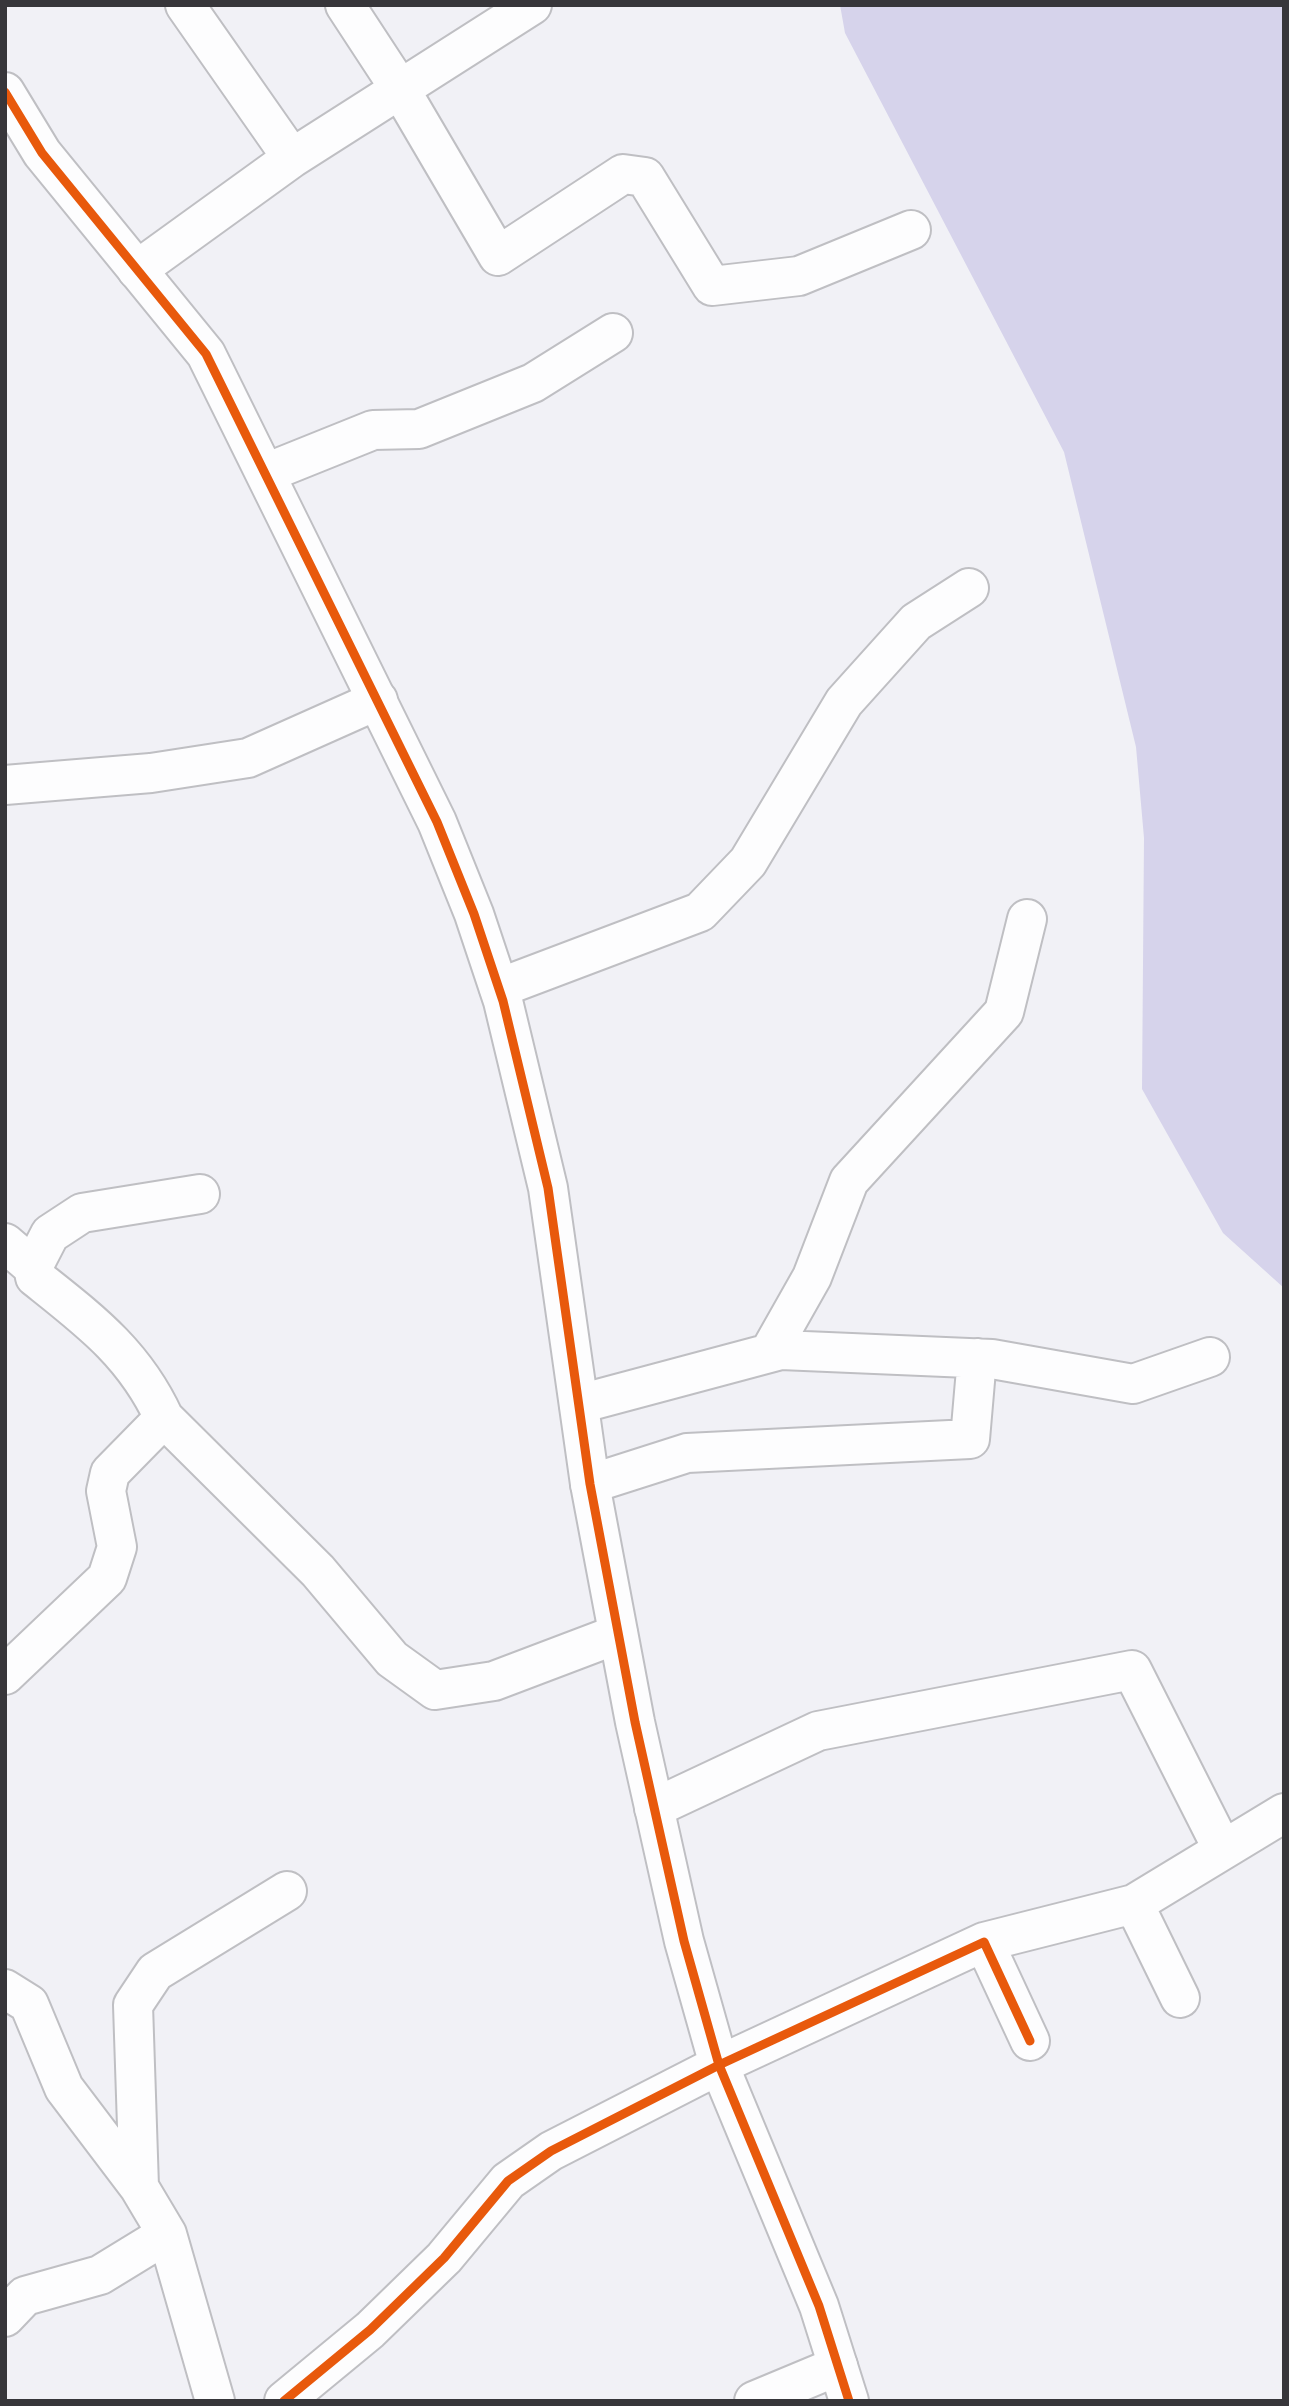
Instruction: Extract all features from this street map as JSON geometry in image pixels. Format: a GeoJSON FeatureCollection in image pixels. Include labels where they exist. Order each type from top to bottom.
{"type":"FeatureCollection","features":[{"type":"Feature","properties":{"kind":"street"},"geometry":{"type":"LineString","coordinates":[[185,5],[292,158]]}},
{"type":"Feature","properties":{"kind":"street"},"geometry":{"type":"LineString","coordinates":[[345,5],[400,89],[498,256],[623,174],[645,177],[712,286],[799,276],[911,230]]}},
{"type":"Feature","properties":{"kind":"street"},"geometry":{"type":"LineString","coordinates":[[137,270],[292,158],[531,5]]}},
{"type":"Feature","properties":{"kind":"street"},"geometry":{"type":"LineString","coordinates":[[5,92],[41,153],[206,354],[437,822],[499,988],[548,1188],[590,1484],[618,1634],[684,1941],[719,2065],[819,2306],[843,2383],[754,2401]]}},
{"type":"Feature","properties":{"kind":"street"},"geometry":{"type":"LineString","coordinates":[[266,473],[373,430],[419,429],[521,389],[612,333]]}},
{"type":"Feature","properties":{"kind":"street"},"geometry":{"type":"LineString","coordinates":[[499,988],[700,912],[748,862],[844,702],[916,622],[969,588]]}},
{"type":"Feature","properties":{"kind":"street"},"geometry":{"type":"LineString","coordinates":[[5,785],[151,773],[248,758],[378,700]]}},
{"type":"Feature","properties":{"kind":"street"},"geometry":{"type":"LineString","coordinates":[[769,1353],[812,1277],[849,1181],[1004,1012],[1027,919]]}},
{"type":"Feature","properties":{"kind":"street"},"geometry":{"type":"LineString","coordinates":[[200,1194],[82,1213],[19,1255],[35,1277],[103,1331],[149,1384],[164,1418],[318,1571],[392,1659],[435,1690],[494,1681],[618,1634]]}},
{"type":"Feature","properties":{"kind":"street"},"geometry":{"type":"LineString","coordinates":[[579,1404],[781,1350],[977,1358],[1133,1384],[1210,1357]]}},
{"type":"Feature","properties":{"kind":"street"},"geometry":{"type":"LineString","coordinates":[[590,1484],[687,1452],[970,1439],[977,1358]]}},
{"type":"Feature","properties":{"kind":"street"},"geometry":{"type":"LineString","coordinates":[[5,1675],[107,1578],[117,1547],[106,1491],[110,1474],[164,1418]]}},
{"type":"Feature","properties":{"kind":"street"},"geometry":{"type":"LineString","coordinates":[[654,1808],[818,1731],[1132,1670],[1223,1850]]}},
{"type":"Feature","properties":{"kind":"street"},"geometry":{"type":"LineString","coordinates":[[284,2401],[370,2330],[425,2276],[508,2181],[551,2151],[719,2065],[984,1942],[1134,1904],[1284,1813]]}},
{"type":"Feature","properties":{"kind":"street"},"geometry":{"type":"LineString","coordinates":[[139,2187],[133,2005],[155,1972],[287,1891]]}},
{"type":"Feature","properties":{"kind":"street"},"geometry":{"type":"LineString","coordinates":[[1134,1904],[1180,1998]]}},
{"type":"Feature","properties":{"kind":"street"},"geometry":{"type":"LineString","coordinates":[[984,1942],[1030,2041]]}},
{"type":"Feature","properties":{"kind":"street"},"geometry":{"type":"LineString","coordinates":[[5,1989],[29,2004],[64,2088],[139,2187],[167,2234],[215,2401]]}},
{"type":"Feature","properties":{"kind":"street"},"geometry":{"type":"LineString","coordinates":[[5,2317],[25,2296],[100,2275],[167,2234]]}},
{"type":"Feature","properties":{"kind":"shaded area"},"geometry":{"type":"Polygon","coordinates":[[[840,5],[1284,5],[1284,1288],[1223,1233],[1142,1089],[1144,838],[1136,747],[1064,452],[845,33],[840,5]]]}},
{"type":"Feature","properties":{"kind":"cycle path"},"geometry":{"type":"LineString","coordinates":[[5,92],[42,153],[206,354],[437,822],[474,914],[503,1001],[548,1188],[590,1484],[635,1722],[684,1941],[719,2065],[819,2306],[849,2401]]}},
{"type":"Feature","properties":{"kind":"cycle path"},"geometry":{"type":"LineString","coordinates":[[284,2401],[370,2330],[444,2258],[508,2181],[551,2151],[719,2065],[984,1942],[1030,2041]]}}]}
